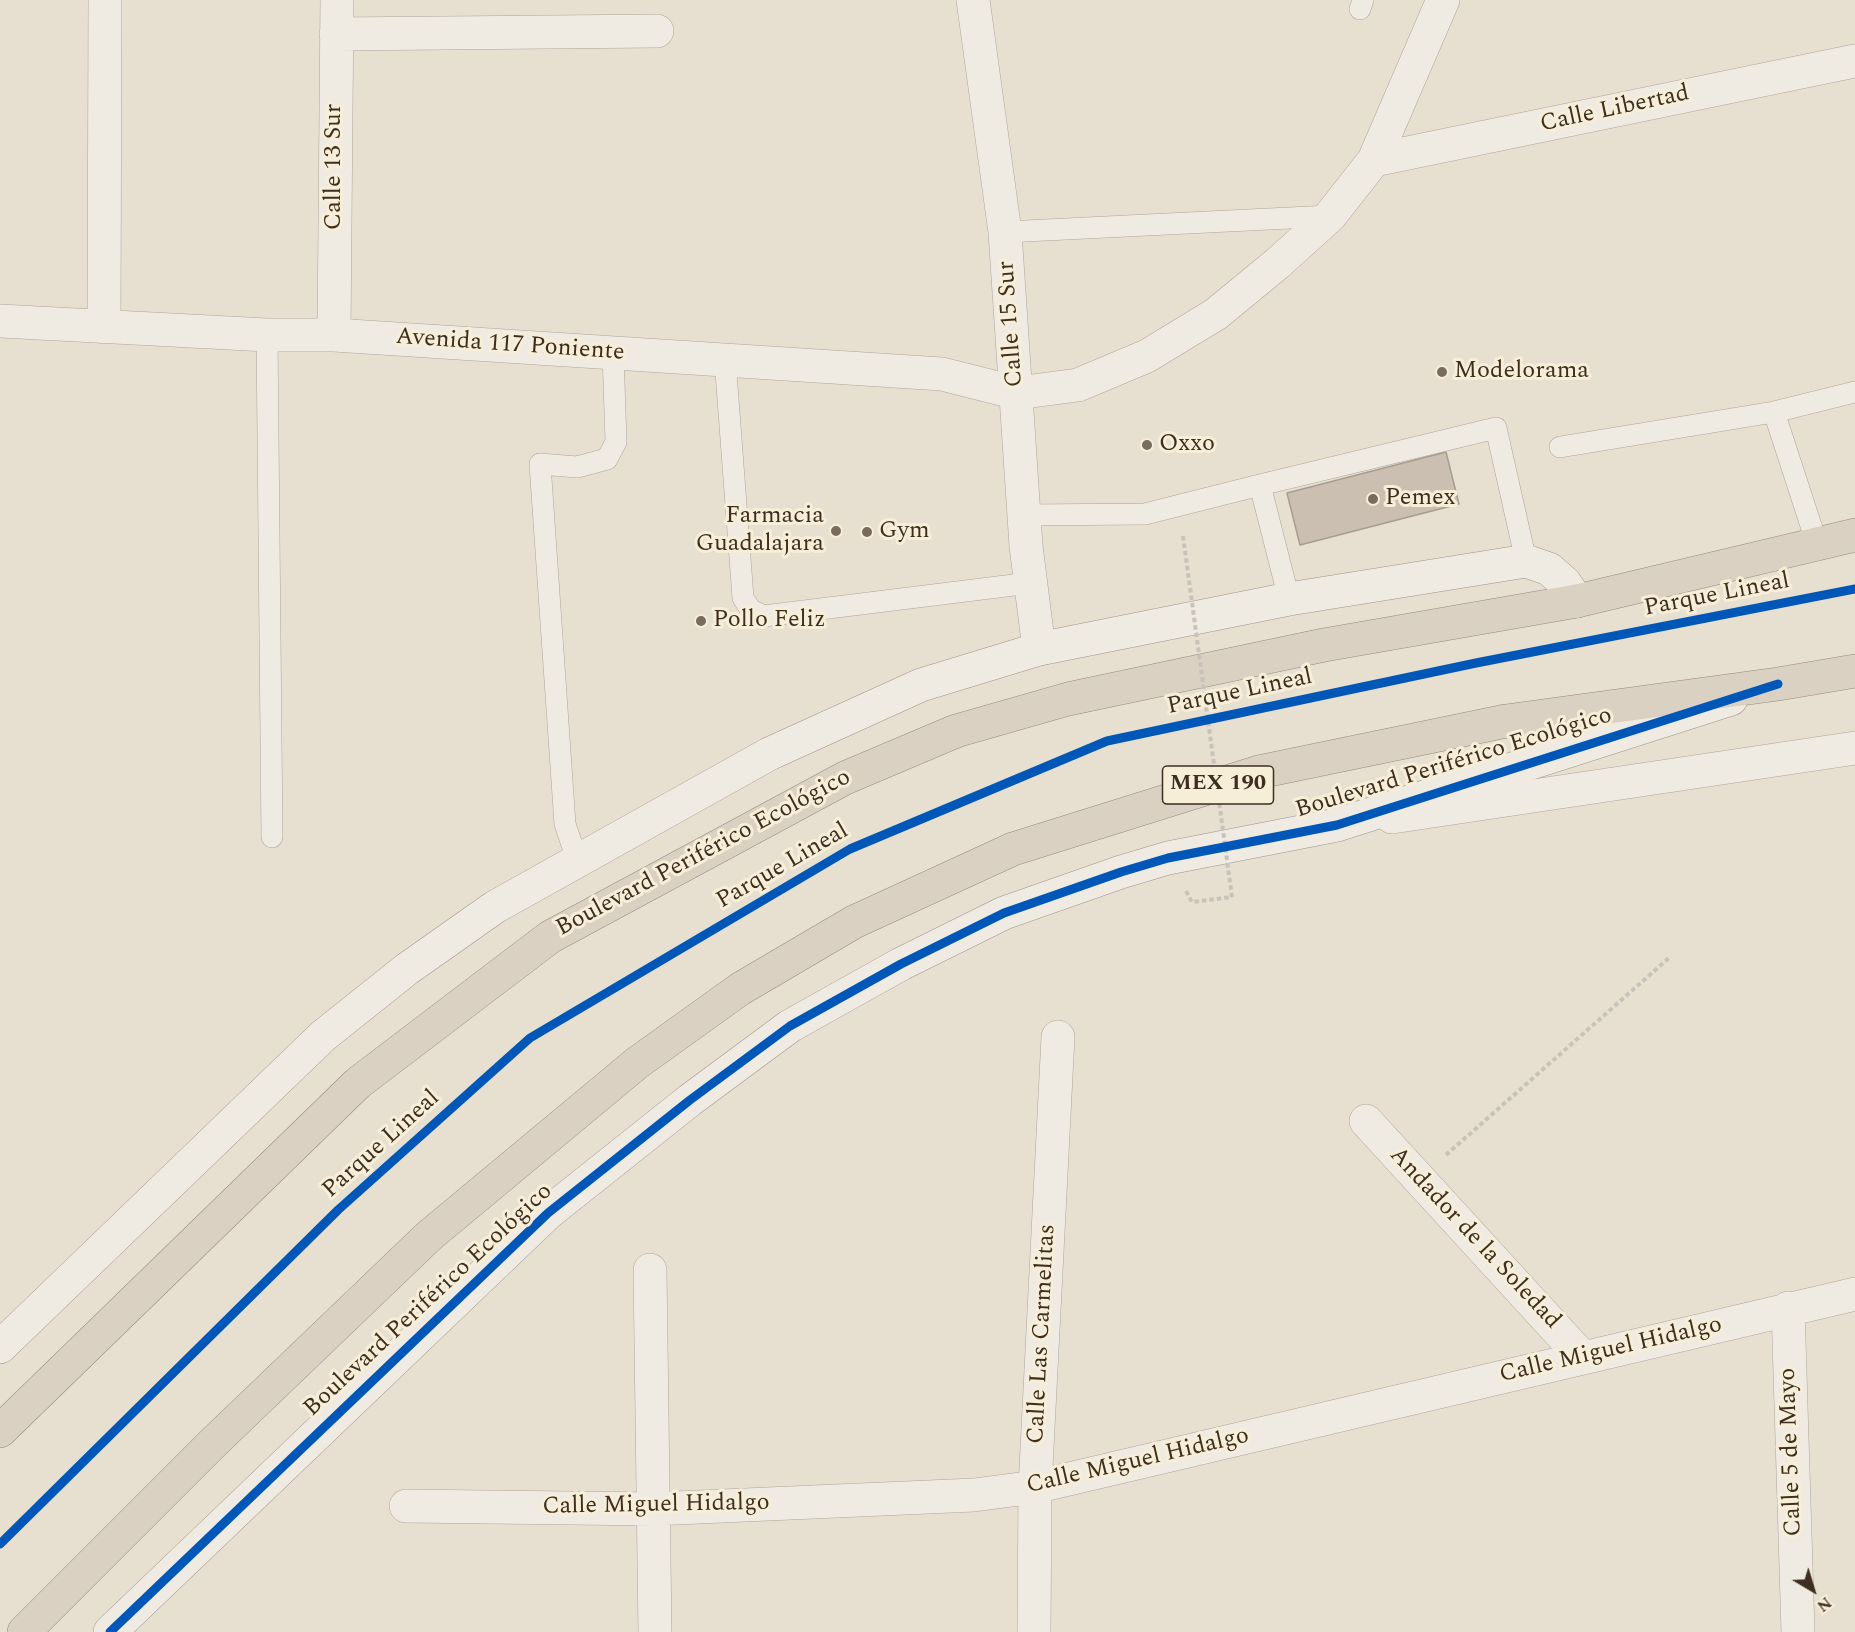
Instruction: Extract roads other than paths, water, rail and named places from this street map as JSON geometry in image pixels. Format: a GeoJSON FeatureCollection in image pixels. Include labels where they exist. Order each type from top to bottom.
{"type":"FeatureCollection","features":[{"type":"Feature","properties":{"kind":"highway","name":"Boulevard Periférico Ecológico"},"geometry":{"type":"LineString","coordinates":[[0,1431],[358,1083],[550,937],[846,778],[956,731],[1068,699],[1324,645],[1577,601],[1855,535]]}},
{"type":"Feature","properties":{"kind":"highway","name":"Boulevard Periférico Ecológico"},"geometry":{"type":"LineString","coordinates":[[24,1632],[213,1443],[429,1236],[637,1063],[740,989],[854,922],[1013,849],[1259,772],[1506,721],[1778,684],[1855,671]]}},
{"type":"Feature","properties":{"kind":"street"},"geometry":{"type":"LineString","coordinates":[[104,327],[105,0]]}},
{"type":"Feature","properties":{"kind":"street","name":"Calle 13 Sur"},"geometry":{"type":"LineString","coordinates":[[334,334],[337,0]]}},
{"type":"Feature","properties":{"kind":"street","name":"Calle 15 Sur"},"geometry":{"type":"LineString","coordinates":[[973,0],[1005,232],[1024,515],[1039,649]]}},
{"type":"Feature","properties":{"kind":"street"},"geometry":{"type":"LineString","coordinates":[[1017,393],[1078,386],[1147,357],[1216,314],[1330,216],[1374,160],[1443,0]]}},
{"type":"Feature","properties":{"kind":"street"},"geometry":{"type":"LineString","coordinates":[[336,34],[657,31]]}},
{"type":"Feature","properties":{"kind":"street","name":"Calle Libertad"},"geometry":{"type":"LineString","coordinates":[[1374,160],[1855,61]]}},
{"type":"Feature","properties":{"kind":"street","name":"Avenida 117 Poniente"},"geometry":{"type":"LineString","coordinates":[[0,321],[267,335],[334,334],[942,374],[1017,393]]}},
{"type":"Feature","properties":{"kind":"street"},"geometry":{"type":"LineString","coordinates":[[0,1347],[323,1036],[406,969],[495,907],[769,753],[921,685],[1039,649],[1289,599],[1526,561],[1549,569],[1565,583],[1577,601]]}},
{"type":"Feature","properties":{"kind":"street","name":"Boulevard Periférico Ecológico"},"geometry":{"type":"LineString","coordinates":[[110,1632],[548,1213],[690,1100],[790,1026],[901,964],[1004,913],[1168,858],[1337,825],[1778,684]]}},
{"type":"Feature","properties":{"kind":"street"},"geometry":{"type":"LineString","coordinates":[[1337,825],[1855,748]]}},
{"type":"Feature","properties":{"kind":"street","name":"Calle Las Carmelitas"},"geometry":{"type":"LineString","coordinates":[[1034,1632],[1035,1487],[1058,1037]]}},
{"type":"Feature","properties":{"kind":"street","name":"Andador de la Soledad"},"geometry":{"type":"LineString","coordinates":[[1366,1121],[1583,1358]]}},
{"type":"Feature","properties":{"kind":"street"},"geometry":{"type":"LineString","coordinates":[[650,1270],[655,1632]]}},
{"type":"Feature","properties":{"kind":"street","name":"Calle Miguel Hidalgo"},"geometry":{"type":"LineString","coordinates":[[406,1506],[653,1509],[974,1495],[1035,1487],[1855,1294]]}},
{"type":"Feature","properties":{"kind":"street","name":"Calle 5 de Mayo"},"geometry":{"type":"LineString","coordinates":[[1788,1308],[1798,1632]]}},
{"type":"Feature","properties":{"kind":"lane"},"geometry":{"type":"LineString","coordinates":[[1005,232],[1330,216]]}},
{"type":"Feature","properties":{"kind":"lane"},"geometry":{"type":"LineString","coordinates":[[267,335],[272,837]]}},
{"type":"Feature","properties":{"kind":"lane"},"geometry":{"type":"LineString","coordinates":[[578,860],[565,824],[540,464],[577,467],[607,459],[616,442],[613,352]]}},
{"type":"Feature","properties":{"kind":"lane"},"geometry":{"type":"LineString","coordinates":[[726,359],[744,597],[751,610],[764,616],[1030,583]]}},
{"type":"Feature","properties":{"kind":"lane"},"geometry":{"type":"LineString","coordinates":[[1560,447],[1774,412],[1855,392]]}},
{"type":"Feature","properties":{"kind":"lane"},"geometry":{"type":"LineString","coordinates":[[1774,412],[1817,544]]}},
{"type":"Feature","properties":{"kind":"lane"},"geometry":{"type":"LineString","coordinates":[[1024,515],[1145,514],[1496,428],[1526,561]]}},
{"type":"Feature","properties":{"kind":"lane"},"geometry":{"type":"LineString","coordinates":[[1260,485],[1289,599]]}},
{"type":"Feature","properties":{"kind":"place","name":"Modelorama"},"geometry":{"type":"Point","coordinates":[1442,372]}},
{"type":"Feature","properties":{"kind":"place","name":"Oxxo"},"geometry":{"type":"Point","coordinates":[1147,445]}},
{"type":"Feature","properties":{"kind":"place","name":"Pemex"},"geometry":{"type":"Point","coordinates":[1373,499]}},
{"type":"Feature","properties":{"kind":"place","name":"Farmacia Guadalajara"},"geometry":{"type":"Point","coordinates":[836,531]}},
{"type":"Feature","properties":{"kind":"place","name":"Gym"},"geometry":{"type":"Point","coordinates":[867,532]}},
{"type":"Feature","properties":{"kind":"place","name":"Pollo Feliz"},"geometry":{"type":"Point","coordinates":[701,621]}}]}
